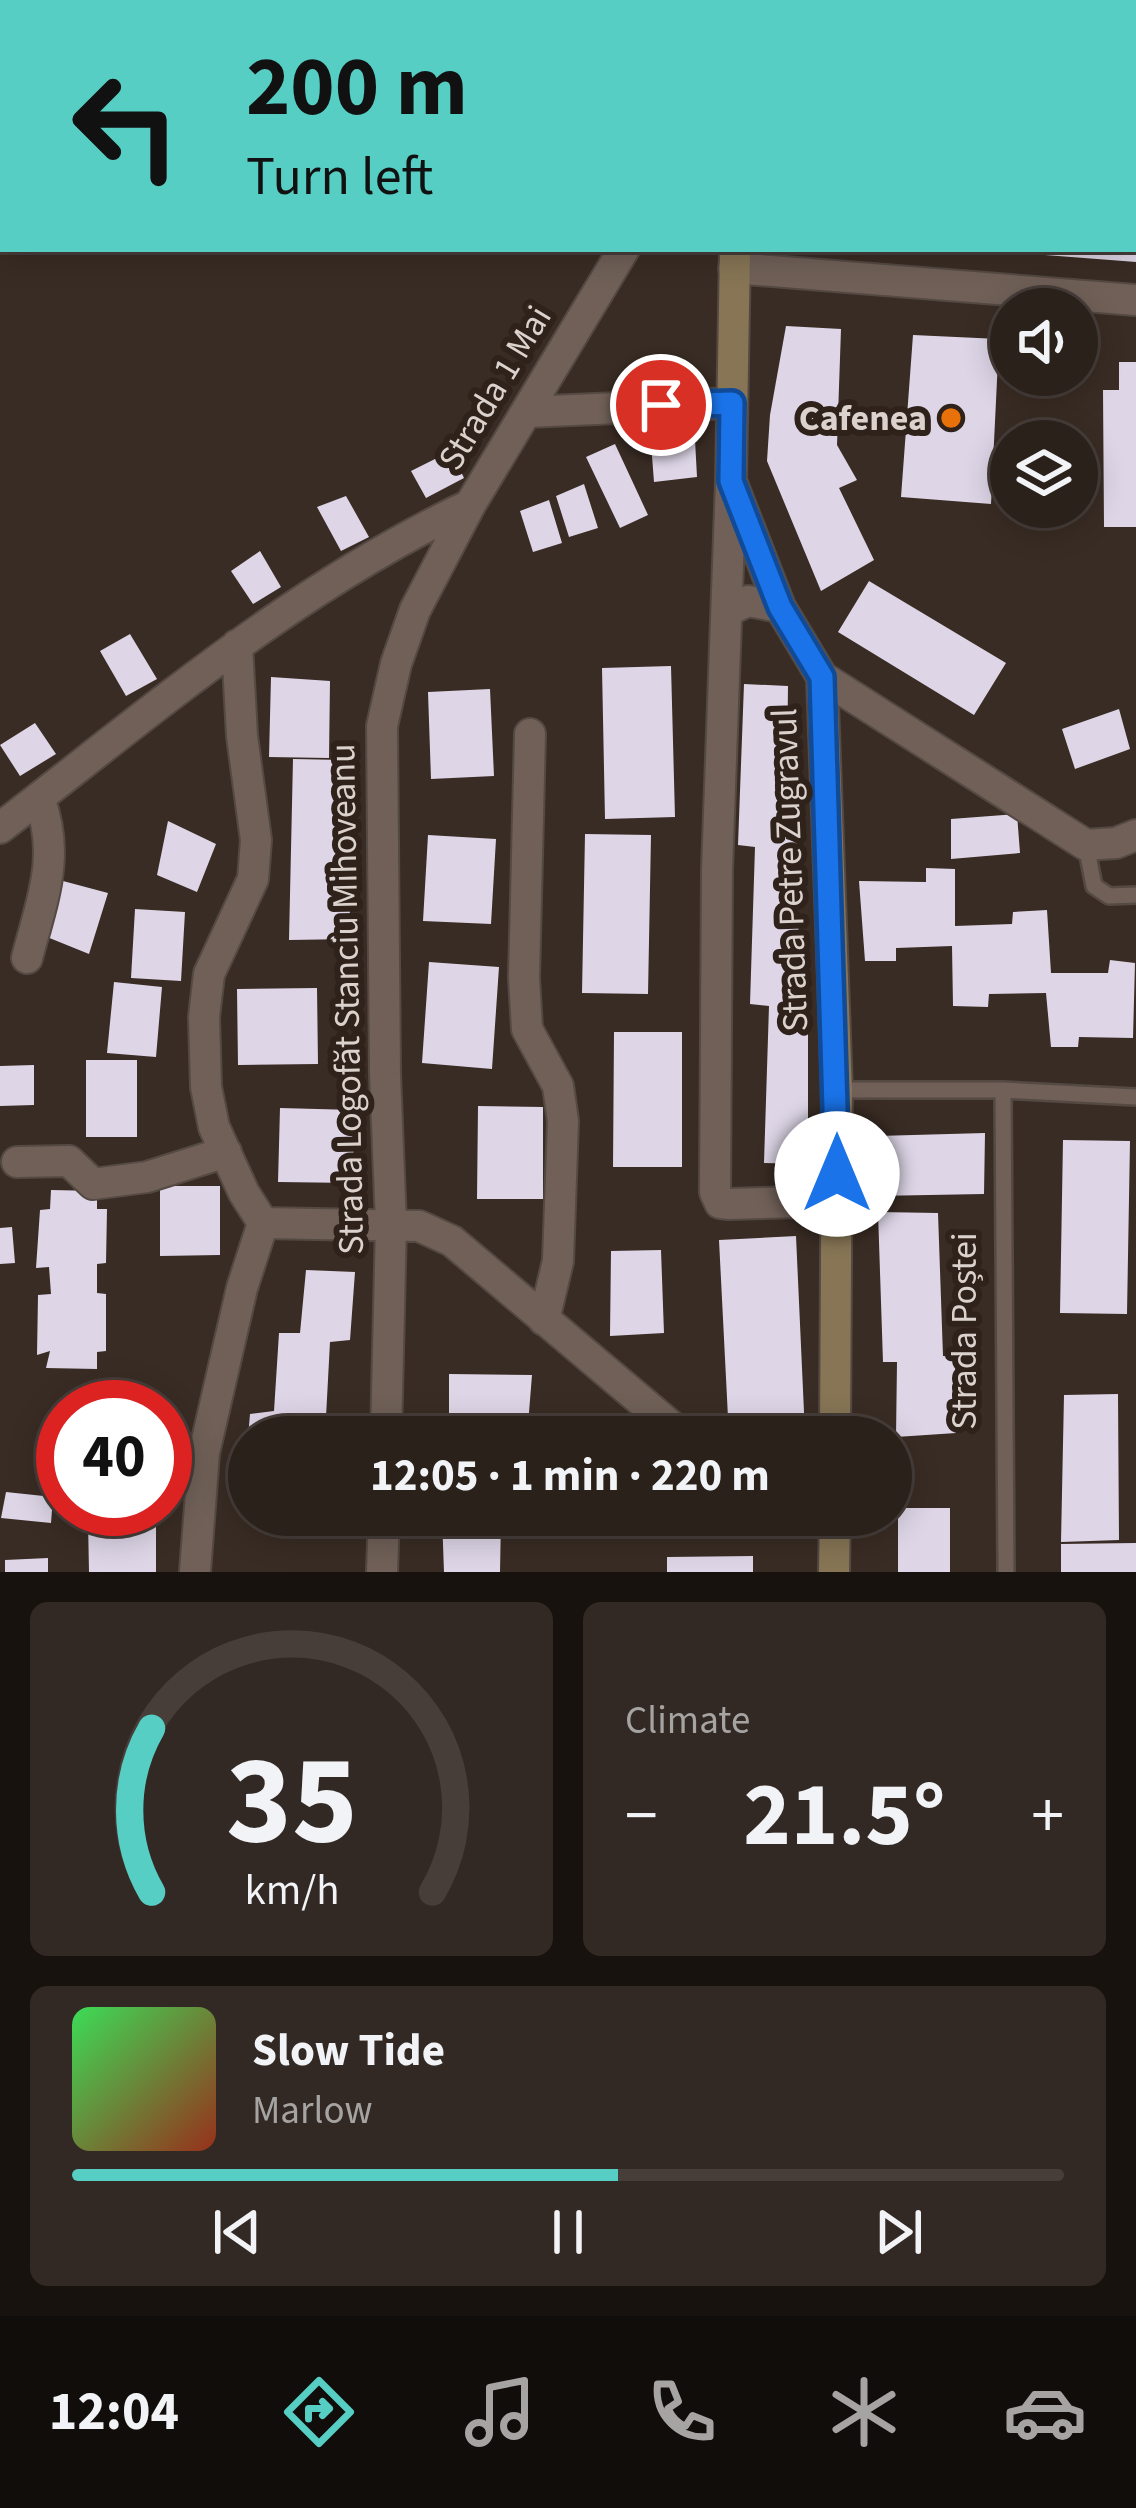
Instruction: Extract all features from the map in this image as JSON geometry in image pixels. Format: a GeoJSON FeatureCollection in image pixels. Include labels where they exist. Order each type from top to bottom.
{"type":"FeatureCollection","features":[{"type":"Feature","properties":{"kind":"street","name":"Strada 1 Mai"},"geometry":{"type":"LineString","coordinates":[[470,505],[622,252]]}},
{"type":"Feature","properties":{"kind":"street"},"geometry":{"type":"LineString","coordinates":[[735,259],[1136,300]]}},
{"type":"Feature","properties":{"kind":"street","name":"Strada Petre Zugravul"},"geometry":{"type":"LineString","coordinates":[[735,259],[731,481],[780,607],[822,677],[837,1090],[835,1416]]}},
{"type":"Feature","properties":{"kind":"street"},"geometry":{"type":"LineString","coordinates":[[527,412],[732,403]]}},
{"type":"Feature","properties":{"kind":"street"},"geometry":{"type":"LineString","coordinates":[[731,481],[717,892],[715,1192],[721,1203],[729,1204],[837,1201]]}},
{"type":"Feature","properties":{"kind":"street"},"geometry":{"type":"LineString","coordinates":[[0,828],[147,710],[308,595],[402,537],[470,505]]}},
{"type":"Feature","properties":{"kind":"street","name":"Strada Logofăt Stanciu Mihoveanu"},"geometry":{"type":"LineString","coordinates":[[387,1416],[392,1224],[385,1074],[382,726],[396,664],[416,610],[470,505]]}},
{"type":"Feature","properties":{"kind":"street"},"geometry":{"type":"LineString","coordinates":[[727,611],[748,601],[780,607]]}},
{"type":"Feature","properties":{"kind":"street"},"geometry":{"type":"LineString","coordinates":[[195,1572],[204,1453],[242,1288],[263,1223],[214,1127],[206,1088],[204,1017],[209,974],[253,879],[256,840],[242,736],[237,645]]}},
{"type":"Feature","properties":{"kind":"street"},"geometry":{"type":"LineString","coordinates":[[822,677],[1085,845],[1116,844],[1136,835]]}},
{"type":"Feature","properties":{"kind":"street"},"geometry":{"type":"LineString","coordinates":[[530,734],[527,1029],[557,1086],[563,1120],[559,1261],[544,1320]]}},
{"type":"Feature","properties":{"kind":"street"},"geometry":{"type":"LineString","coordinates":[[28,958],[50,869],[51,830],[40,797]]}},
{"type":"Feature","properties":{"kind":"street"},"geometry":{"type":"LineString","coordinates":[[17,1162],[69,1162],[93,1184],[147,1178],[226,1152]]}},
{"type":"Feature","properties":{"kind":"street"},"geometry":{"type":"LineString","coordinates":[[263,1223],[419,1226],[452,1241],[659,1416]]}},
{"type":"Feature","properties":{"kind":"street"},"geometry":{"type":"LineString","coordinates":[[382,1572],[383,1536]]}},
{"type":"Feature","properties":{"kind":"street"},"geometry":{"type":"LineString","coordinates":[[834,1572],[835,1536]]}},
{"type":"Feature","properties":{"kind":"lane"},"geometry":{"type":"LineString","coordinates":[[1085,845],[1094,886],[1109,896],[1136,895]]}},
{"type":"Feature","properties":{"kind":"lane"},"geometry":{"type":"LineString","coordinates":[[837,1090],[1003,1090],[1136,1097]]}},
{"type":"Feature","properties":{"kind":"lane","name":"Strada Poștei"},"geometry":{"type":"LineString","coordinates":[[1003,1090],[1006,1572]]}},
{"type":"Feature","properties":{"kind":"building"},"geometry":{"type":"Polygon","coordinates":[[[1006,252],[1136,252],[1136,262],[1006,252]]]}},
{"type":"Feature","properties":{"kind":"building"},"geometry":{"type":"Polygon","coordinates":[[[786,326],[841,329],[837,445],[857,480],[839,488],[874,560],[821,591],[767,461],[786,326]]]}},
{"type":"Feature","properties":{"kind":"building","name":"Cafenea"},"geometry":{"type":"Polygon","coordinates":[[[913,335],[990,339],[990,396],[996,396],[995,420],[990,420],[990,504],[901,497],[913,335]]]}},
{"type":"Feature","properties":{"kind":"building"},"geometry":{"type":"Polygon","coordinates":[[[1119,362],[1136,362],[1136,527],[1104,527],[1103,390],[1119,390],[1119,362]]]}},
{"type":"Feature","properties":{"kind":"building"},"geometry":{"type":"Polygon","coordinates":[[[695,440],[697,477],[654,482],[651,443],[695,440]]]}},
{"type":"Feature","properties":{"kind":"building"},"geometry":{"type":"Polygon","coordinates":[[[615,444],[648,515],[620,528],[586,457],[615,444]]]}},
{"type":"Feature","properties":{"kind":"building"},"geometry":{"type":"Polygon","coordinates":[[[451,451],[464,478],[426,498],[411,471],[451,451]]]}},
{"type":"Feature","properties":{"kind":"building"},"geometry":{"type":"Polygon","coordinates":[[[584,484],[598,528],[569,537],[556,496],[584,484]]]}},
{"type":"Feature","properties":{"kind":"building"},"geometry":{"type":"Polygon","coordinates":[[[346,496],[369,537],[341,551],[317,507],[346,496]]]}},
{"type":"Feature","properties":{"kind":"building"},"geometry":{"type":"Polygon","coordinates":[[[549,500],[562,543],[533,552],[520,511],[549,500]]]}},
{"type":"Feature","properties":{"kind":"building"},"geometry":{"type":"Polygon","coordinates":[[[260,551],[281,587],[253,604],[231,571],[260,551]]]}},
{"type":"Feature","properties":{"kind":"building"},"geometry":{"type":"Polygon","coordinates":[[[869,581],[1006,663],[974,715],[838,632],[869,581]]]}},
{"type":"Feature","properties":{"kind":"building"},"geometry":{"type":"Polygon","coordinates":[[[130,634],[157,679],[126,696],[100,651],[130,634]]]}},
{"type":"Feature","properties":{"kind":"building"},"geometry":{"type":"Polygon","coordinates":[[[671,666],[675,817],[605,819],[602,668],[671,666]]]}},
{"type":"Feature","properties":{"kind":"building"},"geometry":{"type":"Polygon","coordinates":[[[271,677],[330,681],[329,758],[269,757],[271,677]]]}},
{"type":"Feature","properties":{"kind":"building"},"geometry":{"type":"Polygon","coordinates":[[[744,684],[788,686],[786,839],[799,843],[798,1000],[808,1002],[808,1164],[764,1163],[769,1006],[750,1004],[755,847],[738,845],[744,684]]]}},
{"type":"Feature","properties":{"kind":"building"},"geometry":{"type":"Polygon","coordinates":[[[490,689],[494,776],[431,779],[428,692],[490,689]]]}},
{"type":"Feature","properties":{"kind":"building"},"geometry":{"type":"Polygon","coordinates":[[[1119,709],[1130,749],[1075,769],[1062,729],[1119,709]]]}},
{"type":"Feature","properties":{"kind":"building"},"geometry":{"type":"Polygon","coordinates":[[[35,723],[56,754],[20,776],[0,745],[35,723]]]}},
{"type":"Feature","properties":{"kind":"building"},"geometry":{"type":"Polygon","coordinates":[[[293,759],[343,760],[351,939],[289,940],[293,759]]]}},
{"type":"Feature","properties":{"kind":"building"},"geometry":{"type":"Polygon","coordinates":[[[1017,814],[1020,853],[951,859],[951,819],[1017,814]]]}},
{"type":"Feature","properties":{"kind":"building"},"geometry":{"type":"Polygon","coordinates":[[[168,821],[216,844],[197,892],[157,875],[168,821]]]}},
{"type":"Feature","properties":{"kind":"building"},"geometry":{"type":"Polygon","coordinates":[[[585,834],[651,835],[648,994],[582,993],[585,834]]]}},
{"type":"Feature","properties":{"kind":"building"},"geometry":{"type":"Polygon","coordinates":[[[428,835],[496,839],[491,924],[423,921],[428,835]]]}},
{"type":"Feature","properties":{"kind":"building"},"geometry":{"type":"Polygon","coordinates":[[[926,868],[955,869],[955,926],[1012,924],[1013,912],[1047,910],[1051,973],[1108,973],[1110,960],[1135,963],[1133,1038],[1079,1037],[1078,1047],[1051,1047],[1046,993],[989,994],[988,1007],[953,1006],[952,946],[896,948],[896,961],[865,961],[859,881],[926,882],[926,868]]]}},
{"type":"Feature","properties":{"kind":"building"},"geometry":{"type":"Polygon","coordinates":[[[63,881],[108,893],[89,954],[47,937],[63,881]]]}},
{"type":"Feature","properties":{"kind":"building"},"geometry":{"type":"Polygon","coordinates":[[[135,909],[185,912],[181,981],[131,978],[135,909]]]}},
{"type":"Feature","properties":{"kind":"building"},"geometry":{"type":"Polygon","coordinates":[[[429,962],[499,967],[492,1069],[422,1063],[429,962]]]}},
{"type":"Feature","properties":{"kind":"building"},"geometry":{"type":"Polygon","coordinates":[[[114,982],[162,987],[156,1057],[107,1053],[114,982]]]}},
{"type":"Feature","properties":{"kind":"building"},"geometry":{"type":"Polygon","coordinates":[[[317,988],[318,1064],[238,1065],[237,989],[317,988]]]}},
{"type":"Feature","properties":{"kind":"building"},"geometry":{"type":"Polygon","coordinates":[[[614,1032],[682,1032],[682,1167],[613,1167],[614,1032]]]}},
{"type":"Feature","properties":{"kind":"building"},"geometry":{"type":"Polygon","coordinates":[[[86,1060],[137,1060],[137,1137],[86,1137],[86,1060]]]}},
{"type":"Feature","properties":{"kind":"building"},"geometry":{"type":"Polygon","coordinates":[[[34,1065],[34,1105],[0,1106],[0,1066],[34,1065]]]}},
{"type":"Feature","properties":{"kind":"building"},"geometry":{"type":"Polygon","coordinates":[[[478,1106],[543,1107],[543,1199],[477,1199],[478,1106]]]}},
{"type":"Feature","properties":{"kind":"building"},"geometry":{"type":"Polygon","coordinates":[[[280,1108],[354,1110],[353,1183],[278,1182],[280,1108]]]}},
{"type":"Feature","properties":{"kind":"building"},"geometry":{"type":"Polygon","coordinates":[[[985,1133],[984,1194],[874,1196],[877,1136],[985,1133]]]}},
{"type":"Feature","properties":{"kind":"building"},"geometry":{"type":"Polygon","coordinates":[[[1063,1140],[1130,1141],[1127,1314],[1060,1313],[1063,1140]]]}},
{"type":"Feature","properties":{"kind":"building"},"geometry":{"type":"Polygon","coordinates":[[[160,1186],[220,1186],[220,1255],[160,1256],[160,1186]]]}},
{"type":"Feature","properties":{"kind":"building"},"geometry":{"type":"Polygon","coordinates":[[[51,1190],[97,1191],[97,1209],[107,1209],[106,1263],[97,1264],[97,1293],[106,1294],[106,1351],[97,1352],[97,1369],[46,1368],[50,1351],[37,1355],[38,1295],[51,1294],[49,1267],[36,1268],[40,1210],[50,1209],[51,1190]]]}},
{"type":"Feature","properties":{"kind":"building"},"geometry":{"type":"Polygon","coordinates":[[[878,1212],[938,1213],[943,1356],[955,1357],[956,1433],[912,1436],[912,1416],[896,1416],[897,1362],[883,1362],[878,1212]]]}},
{"type":"Feature","properties":{"kind":"building"},"geometry":{"type":"Polygon","coordinates":[[[12,1227],[15,1263],[0,1264],[0,1228],[12,1227]]]}},
{"type":"Feature","properties":{"kind":"building"},"geometry":{"type":"Polygon","coordinates":[[[796,1236],[804,1416],[728,1416],[719,1240],[796,1236]]]}},
{"type":"Feature","properties":{"kind":"building"},"geometry":{"type":"Polygon","coordinates":[[[661,1250],[664,1333],[610,1336],[611,1251],[661,1250]]]}},
{"type":"Feature","properties":{"kind":"building"},"geometry":{"type":"Polygon","coordinates":[[[306,1270],[355,1272],[350,1340],[330,1342],[326,1416],[250,1416],[274,1411],[279,1333],[300,1333],[306,1270]]]}},
{"type":"Feature","properties":{"kind":"building"},"geometry":{"type":"Polygon","coordinates":[[[449,1374],[532,1375],[529,1416],[449,1416],[449,1374]]]}},
{"type":"Feature","properties":{"kind":"building"},"geometry":{"type":"Polygon","coordinates":[[[1118,1394],[1119,1540],[1061,1542],[1064,1395],[1118,1394]]]}},
{"type":"Feature","properties":{"kind":"building"},"geometry":{"type":"Polygon","coordinates":[[[6,1492],[36,1495],[36,1522],[1,1518],[6,1492]]]}},
{"type":"Feature","properties":{"kind":"building"},"geometry":{"type":"Polygon","coordinates":[[[912,1508],[950,1508],[950,1572],[898,1572],[898,1536],[912,1536],[912,1508]]]}},
{"type":"Feature","properties":{"kind":"building"},"geometry":{"type":"Polygon","coordinates":[[[88,1536],[156,1536],[156,1572],[89,1572],[88,1536]]]}},
{"type":"Feature","properties":{"kind":"building"},"geometry":{"type":"Polygon","coordinates":[[[443,1536],[501,1536],[500,1572],[444,1572],[443,1536]]]}},
{"type":"Feature","properties":{"kind":"building"},"geometry":{"type":"Polygon","coordinates":[[[1136,1543],[1136,1572],[1061,1572],[1061,1544],[1136,1543]]]}},
{"type":"Feature","properties":{"kind":"building"},"geometry":{"type":"Polygon","coordinates":[[[753,1556],[753,1572],[667,1572],[667,1557],[753,1556]]]}},
{"type":"Feature","properties":{"kind":"building"},"geometry":{"type":"Polygon","coordinates":[[[48,1558],[48,1572],[5,1572],[5,1560],[48,1558]]]}},
{"type":"Feature","properties":{"kind":"place","name":"Cafenea"},"geometry":{"type":"Point","coordinates":[951,418]}},
{"type":"Feature","properties":{"kind":"route"},"geometry":{"type":"LineString","coordinates":[[661,405],[732,403],[731,481],[780,607],[822,677],[837,1174]]}}]}
